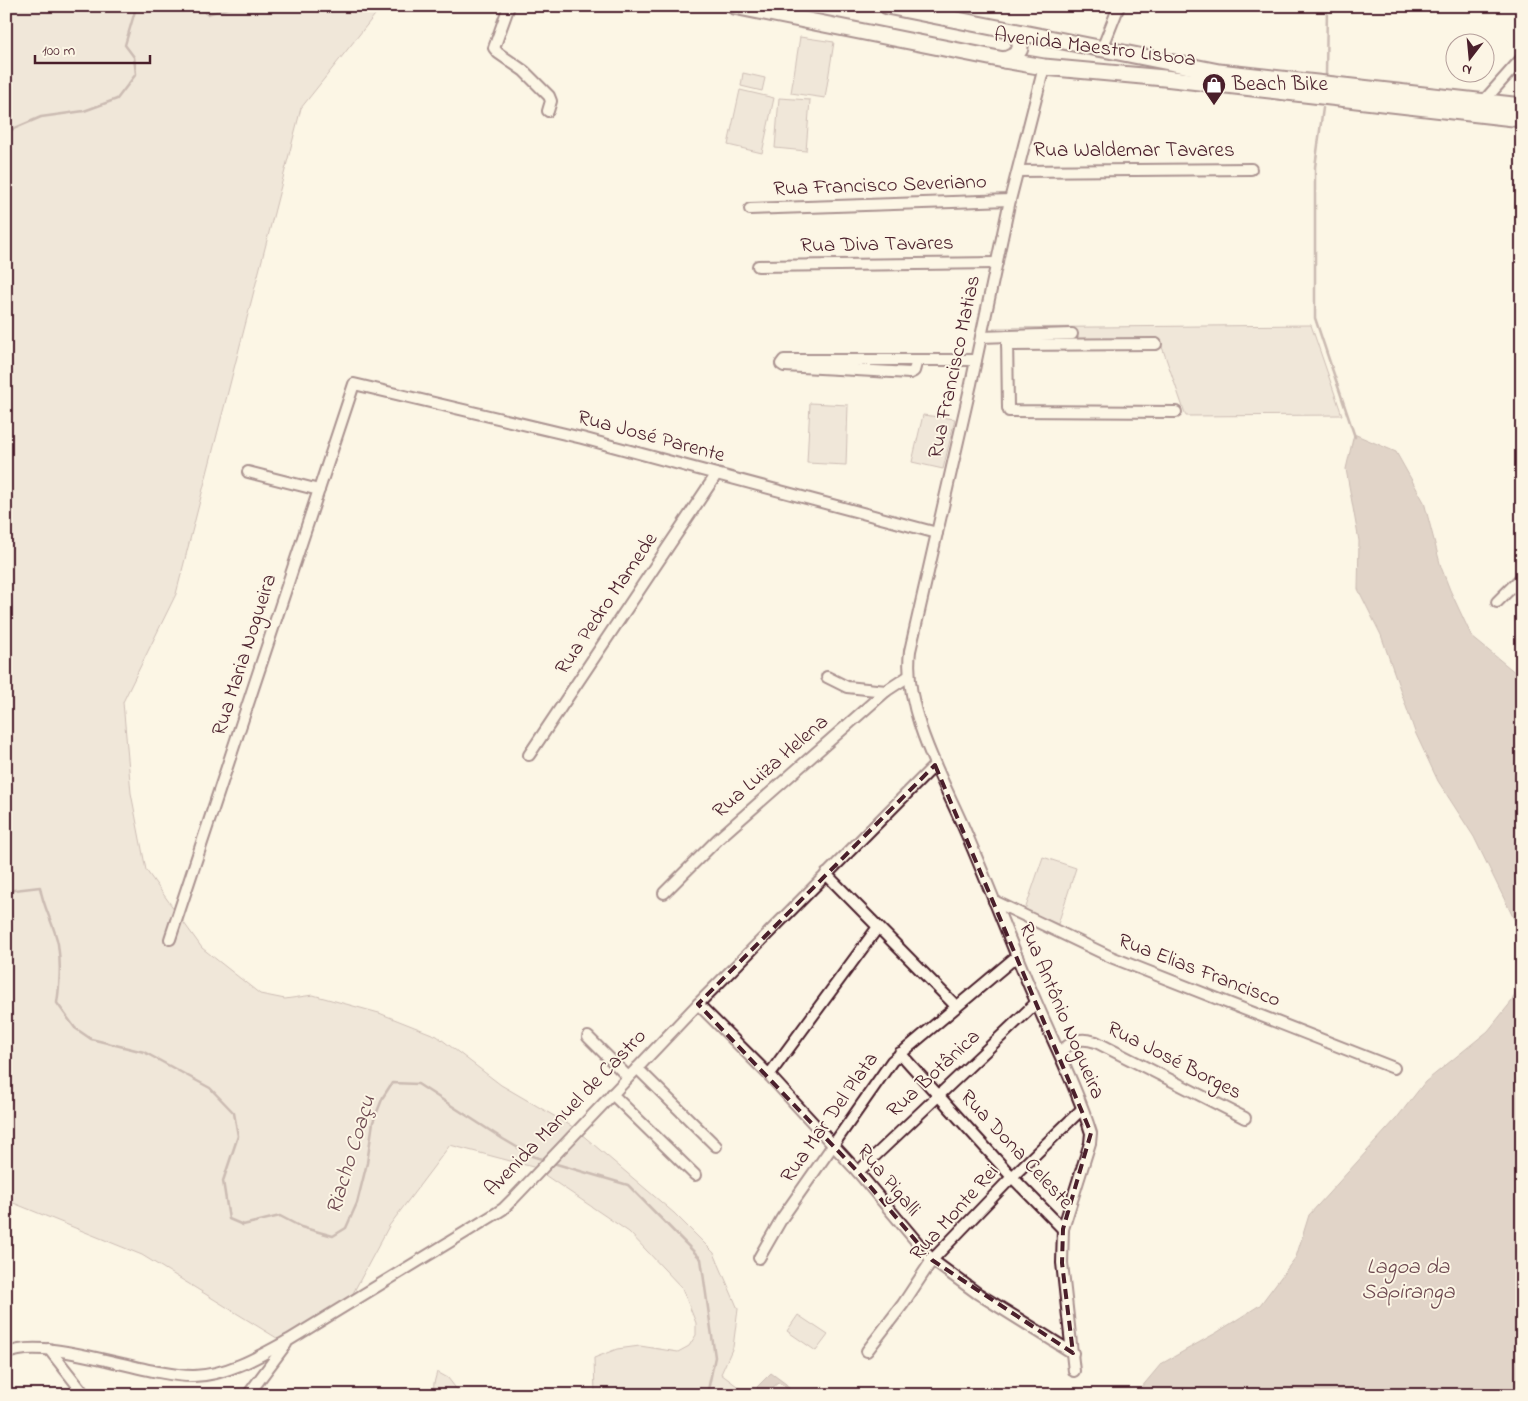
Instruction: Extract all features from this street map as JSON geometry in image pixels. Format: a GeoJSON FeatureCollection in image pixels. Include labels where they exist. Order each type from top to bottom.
{"type":"FeatureCollection","features":[{"type":"Feature","properties":{"kind":"highway","name":"Avenida Maestro Lisboa"},"geometry":{"type":"LineString","coordinates":[[734,6],[1004,60],[1044,66],[1522,119]]}},
{"type":"Feature","properties":{"kind":"highway","name":"Avenida Maestro Lisboa"},"geometry":{"type":"LineString","coordinates":[[887,6],[1219,72],[1522,106]]}},
{"type":"Feature","properties":{"kind":"highway"},"geometry":{"type":"LineString","coordinates":[[1004,60],[1013,57],[1019,51],[1020,42],[1014,32]]}},
{"type":"Feature","properties":{"kind":"street"},"geometry":{"type":"LineString","coordinates":[[509,6],[494,48],[498,53],[524,71],[549,96],[551,100],[548,111]]}},
{"type":"Feature","properties":{"kind":"street"},"geometry":{"type":"LineString","coordinates":[[1102,49],[1120,6]]}},
{"type":"Feature","properties":{"kind":"street"},"geometry":{"type":"LineString","coordinates":[[1482,103],[1522,58]]}},
{"type":"Feature","properties":{"kind":"street","name":"Rua Francisco Matias"},"geometry":{"type":"LineString","coordinates":[[910,676],[910,650],[976,360],[1010,200],[1044,66]]}},
{"type":"Feature","properties":{"kind":"street","name":"Rua Waldemar Tavares"},"geometry":{"type":"LineString","coordinates":[[1018,171],[1250,169]]}},
{"type":"Feature","properties":{"kind":"street","name":"Rua Francisco Severiano"},"geometry":{"type":"LineString","coordinates":[[750,209],[1010,200]]}},
{"type":"Feature","properties":{"kind":"street","name":"Rua Diva Tavares"},"geometry":{"type":"LineString","coordinates":[[758,266],[997,263]]}},
{"type":"Feature","properties":{"kind":"street"},"geometry":{"type":"LineString","coordinates":[[1007,340],[1072,334]]}},
{"type":"Feature","properties":{"kind":"street"},"geometry":{"type":"LineString","coordinates":[[981,337],[1007,340],[1156,344]]}},
{"type":"Feature","properties":{"kind":"street"},"geometry":{"type":"LineString","coordinates":[[1007,340],[1008,408],[1010,411],[1176,412]]}},
{"type":"Feature","properties":{"kind":"street"},"geometry":{"type":"LineString","coordinates":[[917,360],[914,371],[910,373],[784,366],[781,364],[784,360],[917,360],[976,360]]}},
{"type":"Feature","properties":{"kind":"street","name":"Rua José Parente"},"geometry":{"type":"LineString","coordinates":[[354,384],[582,438],[937,532]]}},
{"type":"Feature","properties":{"kind":"street","name":"Rua Maria Nogueira"},"geometry":{"type":"LineString","coordinates":[[170,939],[354,384]]}},
{"type":"Feature","properties":{"kind":"street"},"geometry":{"type":"LineString","coordinates":[[248,472],[319,490]]}},
{"type":"Feature","properties":{"kind":"street","name":"Rua Pedro Mamede"},"geometry":{"type":"LineString","coordinates":[[529,755],[716,475]]}},
{"type":"Feature","properties":{"kind":"street"},"geometry":{"type":"LineString","coordinates":[[1497,602],[1522,577]]}},
{"type":"Feature","properties":{"kind":"street","name":"Rua Luiza Helena"},"geometry":{"type":"LineString","coordinates":[[664,893],[718,839],[886,691],[910,676]]}},
{"type":"Feature","properties":{"kind":"street","name":"Rua Antônio Nogueira"},"geometry":{"type":"LineString","coordinates":[[910,676],[914,706],[935,765],[1036,1003],[1059,1052],[1092,1137],[1063,1229],[1062,1262],[1074,1371]]}},
{"type":"Feature","properties":{"kind":"street"},"geometry":{"type":"LineString","coordinates":[[827,677],[847,687],[886,691]]}},
{"type":"Feature","properties":{"kind":"street","name":"Avenida Manuel de Castro"},"geometry":{"type":"LineString","coordinates":[[6,1354],[14,1350],[49,1349],[176,1375],[195,1376],[235,1367],[289,1340],[503,1209],[698,1004],[935,765]]}},
{"type":"Feature","properties":{"kind":"street"},"geometry":{"type":"LineString","coordinates":[[826,874],[956,1006]]}},
{"type":"Feature","properties":{"kind":"street","name":"Rua Elias Francisco"},"geometry":{"type":"LineString","coordinates":[[994,901],[1111,957],[1394,1068]]}},
{"type":"Feature","properties":{"kind":"street"},"geometry":{"type":"LineString","coordinates":[[769,1075],[878,927]]}},
{"type":"Feature","properties":{"kind":"street","name":"Rua Mar Del Plata"},"geometry":{"type":"LineString","coordinates":[[759,1258],[782,1218],[885,1069],[956,1006],[1017,956]]}},
{"type":"Feature","properties":{"kind":"street","name":"Rua Botânica"},"geometry":{"type":"LineString","coordinates":[[858,1172],[1036,1003]]}},
{"type":"Feature","properties":{"kind":"street","name":"Rua Pigalli"},"geometry":{"type":"LineString","coordinates":[[698,1004],[769,1075],[858,1172],[932,1260],[977,1293],[1073,1353]]}},
{"type":"Feature","properties":{"kind":"street"},"geometry":{"type":"LineString","coordinates":[[588,1037],[628,1077]]}},
{"type":"Feature","properties":{"kind":"street","name":"Rua José Borges"},"geometry":{"type":"LineString","coordinates":[[1059,1052],[1075,1040],[1086,1039],[1096,1042],[1245,1118]]}},
{"type":"Feature","properties":{"kind":"street","name":"Rua Dona Celeste"},"geometry":{"type":"LineString","coordinates":[[900,1054],[1012,1177],[1063,1229]]}},
{"type":"Feature","properties":{"kind":"street"},"geometry":{"type":"LineString","coordinates":[[637,1068],[716,1146]]}},
{"type":"Feature","properties":{"kind":"street"},"geometry":{"type":"LineString","coordinates":[[612,1094],[695,1176]]}},
{"type":"Feature","properties":{"kind":"street","name":"Rua Monte Rei"},"geometry":{"type":"LineString","coordinates":[[867,1351],[903,1304],[932,1260],[1012,1177],[1082,1109]]}},
{"type":"Feature","properties":{"kind":"street"},"geometry":{"type":"LineString","coordinates":[[248,1395],[289,1340]]}},
{"type":"Feature","properties":{"kind":"street"},"geometry":{"type":"LineString","coordinates":[[49,1349],[85,1395]]}},
{"type":"Feature","properties":{"kind":"highlighted area"},"geometry":{"type":"Polygon","coordinates":[[[935,765],[1091,1133],[1063,1229],[1062,1263],[1073,1353],[932,1260],[858,1172],[698,1004],[935,765]]]}},
{"type":"Feature","properties":{"kind":"shaded area"},"geometry":{"type":"Polygon","coordinates":[[[6,6],[382,6],[301,108],[176,594],[123,702],[131,793],[146,870],[202,948],[260,994],[285,999],[313,995],[379,1013],[437,1036],[501,1085],[573,1127],[674,1213],[714,1253],[738,1309],[733,1347],[721,1374],[749,1395],[595,1395],[594,1358],[617,1349],[640,1346],[678,1352],[689,1346],[696,1335],[696,1323],[682,1288],[629,1232],[533,1167],[450,1145],[389,1226],[351,1297],[280,1340],[142,1255],[6,1200],[6,6]]]}},
{"type":"Feature","properties":{"kind":"shaded area"},"geometry":{"type":"Polygon","coordinates":[[[800,37],[834,42],[825,98],[791,93],[800,37]]]}},
{"type":"Feature","properties":{"kind":"shaded area"},"geometry":{"type":"Polygon","coordinates":[[[743,73],[765,78],[762,91],[741,86],[743,73]]]}},
{"type":"Feature","properties":{"kind":"shaded area"},"geometry":{"type":"Polygon","coordinates":[[[740,90],[774,98],[762,153],[728,145],[740,90]]]}},
{"type":"Feature","properties":{"kind":"shaded area"},"geometry":{"type":"Polygon","coordinates":[[[779,98],[810,100],[806,151],[775,148],[779,98]]]}},
{"type":"Feature","properties":{"kind":"shaded area"},"geometry":{"type":"Polygon","coordinates":[[[1311,325],[1342,415],[1186,416],[1160,341],[992,341],[994,328],[1311,325]]]}},
{"type":"Feature","properties":{"kind":"shaded area"},"geometry":{"type":"Polygon","coordinates":[[[810,403],[848,405],[846,465],[807,463],[810,403]]]}},
{"type":"Feature","properties":{"kind":"shaded area"},"geometry":{"type":"Polygon","coordinates":[[[923,415],[955,419],[943,469],[912,462],[923,415]]]}},
{"type":"Feature","properties":{"kind":"shaded area"},"geometry":{"type":"Polygon","coordinates":[[[1043,857],[1076,868],[1058,924],[1025,910],[1043,857]]]}},
{"type":"Feature","properties":{"kind":"shaded area"},"geometry":{"type":"Polygon","coordinates":[[[798,1315],[828,1335],[816,1351],[787,1331],[798,1315]]]}},
{"type":"Feature","properties":{"kind":"shaded area"},"geometry":{"type":"Polygon","coordinates":[[[437,1372],[448,1378],[461,1395],[433,1395],[437,1372]]]}},
{"type":"Feature","properties":{"kind":"water"},"geometry":{"type":"Polygon","coordinates":[[[1354,434],[1396,452],[1424,502],[1441,567],[1472,637],[1522,678],[1522,964],[1515,921],[1474,837],[1438,781],[1415,732],[1381,635],[1358,589],[1359,541],[1346,469],[1354,434]]]}},
{"type":"Feature","properties":{"kind":"water","name":"Lagoa da Sapiranga"},"geometry":{"type":"Polygon","coordinates":[[[1522,975],[1522,1395],[1135,1395],[1161,1364],[1216,1333],[1260,1305],[1296,1257],[1309,1215],[1396,1119],[1425,1082],[1488,1031],[1512,1001],[1522,975]]]}},
{"type":"Feature","properties":{"kind":"water"},"geometry":{"type":"Polygon","coordinates":[[[771,1373],[786,1384],[791,1391],[798,1390],[799,1393],[797,1395],[789,1395],[785,1387],[778,1383],[772,1388],[773,1395],[761,1395],[757,1387],[771,1373]]]}},
{"type":"Feature","properties":{"kind":"waterway","name":"Riacho Coaçu"},"geometry":{"type":"LineString","coordinates":[[6,132],[41,117],[84,111],[117,99],[136,74],[134,57],[125,45],[135,11],[139,6]]}},
{"type":"Feature","properties":{"kind":"waterway","name":"Riacho Coaçu"},"geometry":{"type":"LineString","coordinates":[[198,6],[207,14],[236,6]]}},
{"type":"Feature","properties":{"kind":"waterway"},"geometry":{"type":"LineString","coordinates":[[1326,75],[1327,6]]}},
{"type":"Feature","properties":{"kind":"waterway"},"geometry":{"type":"LineString","coordinates":[[1323,108],[1315,167],[1315,318],[1355,437]]}},
{"type":"Feature","properties":{"kind":"waterway","name":"Riacho Coaçu"},"geometry":{"type":"LineString","coordinates":[[6,891],[40,887],[58,944],[60,973],[57,1003],[75,1028],[91,1039],[144,1052],[210,1088],[234,1113],[238,1136],[223,1181],[229,1219],[243,1225],[280,1216],[301,1227],[333,1236],[346,1228],[357,1203],[367,1163],[373,1122],[383,1097],[392,1083],[418,1084],[503,1139],[532,1156],[545,1160]]}},
{"type":"Feature","properties":{"kind":"waterway","name":"Riacho Coaçu"},"geometry":{"type":"LineString","coordinates":[[553,1163],[628,1185],[701,1259],[715,1357],[707,1395]]}},
{"type":"Feature","properties":{"kind":"place","name":"Beach Bike"},"geometry":{"type":"Point","coordinates":[1214,106]}}]}
